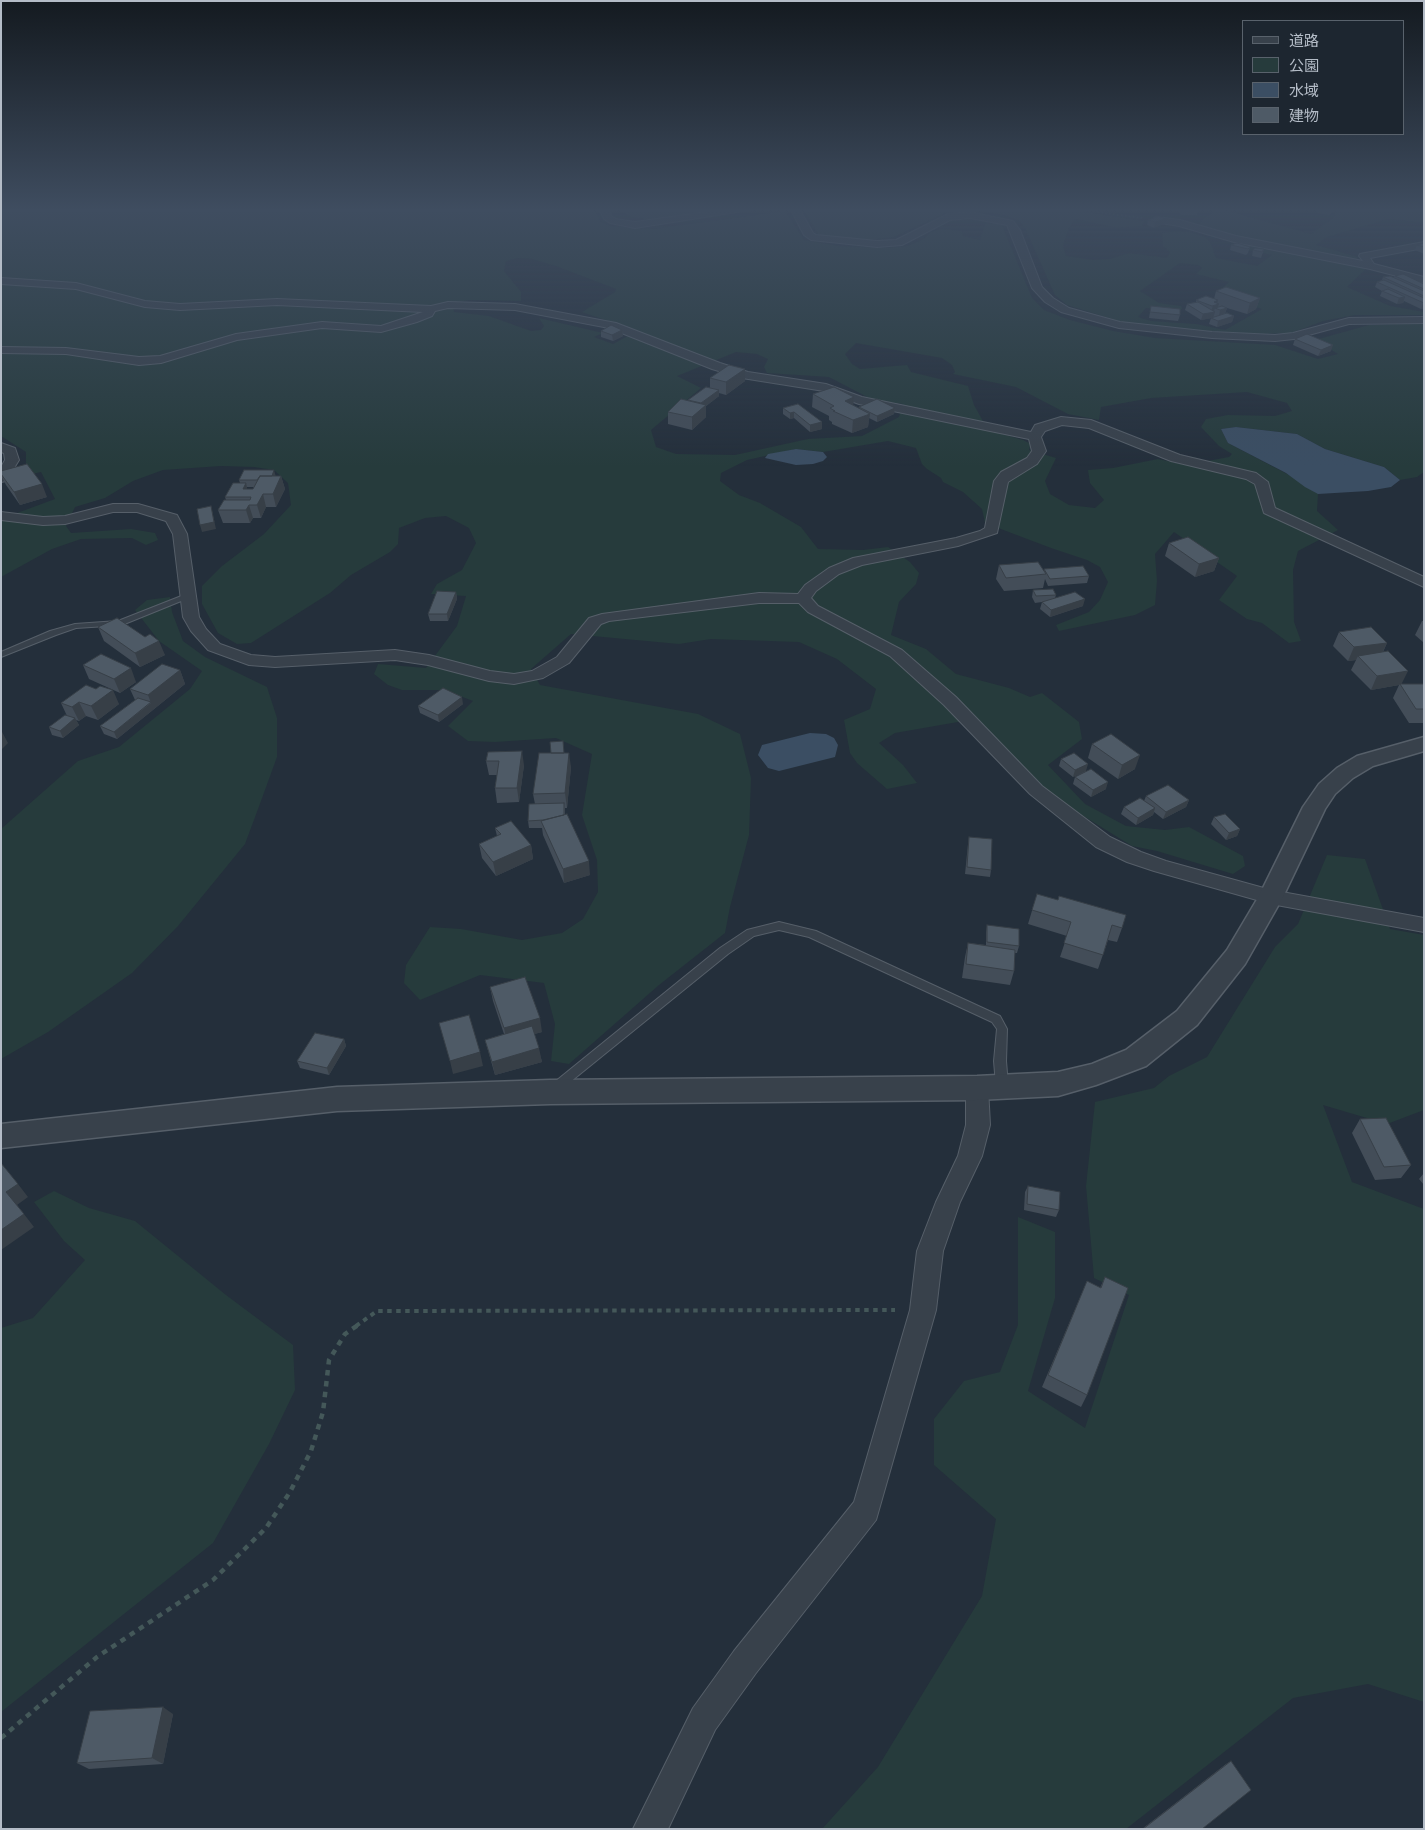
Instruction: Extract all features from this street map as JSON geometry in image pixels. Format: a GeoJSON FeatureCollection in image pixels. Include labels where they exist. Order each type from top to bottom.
{"type":"FeatureCollection","features":[{"type":"Feature","properties":{"kind":"street"},"geometry":{"type":"LineString","coordinates":[[112,295],[145,304],[180,307],[277,302],[431,309],[448,305],[515,307],[612,325],[716,366],[746,375],[826,388],[859,400],[1035,437]]}},
{"type":"Feature","properties":{"kind":"street"},"geometry":{"type":"LineString","coordinates":[[1044,295],[1065,310],[1119,325],[1212,335],[1275,338],[1294,336],[1349,321],[1382,319],[1424,320]]}},
{"type":"Feature","properties":{"kind":"street"},"geometry":{"type":"LineString","coordinates":[[1,350],[66,351],[139,361],[162,359],[245,335],[322,325],[381,329],[428,314],[431,309]]}},
{"type":"Feature","properties":{"kind":"street"},"geometry":{"type":"LineString","coordinates":[[803,599],[810,588],[834,571],[858,561],[958,542],[992,530],[1001,481],[1006,475],[1032,461],[1039,451],[1035,437],[1040,428],[1050,423],[1062,421],[1092,424],[1176,458],[1251,476],[1261,482],[1269,510],[1306,530],[1329,538],[1424,583]]}},
{"type":"Feature","properties":{"kind":"street"},"geometry":{"type":"LineString","coordinates":[[1,447],[10,451],[12,460],[1,478]]}},
{"type":"Feature","properties":{"kind":"street"},"geometry":{"type":"LineString","coordinates":[[1,516],[43,522],[65,520],[113,508],[138,508],[164,514],[172,518],[180,534],[187,598],[191,616],[199,631],[214,646],[249,660],[276,662],[395,655],[429,660],[489,676],[514,679],[537,675],[563,660],[595,622],[607,616],[759,598],[803,599],[813,609],[896,653],[950,701],[1036,790],[1103,842],[1134,857],[1161,866],[1271,897],[1424,925]]}},
{"type":"Feature","properties":{"kind":"street"},"geometry":{"type":"LineString","coordinates":[[2,1137],[337,1098],[550,1092],[1058,1084],[1096,1074],[1136,1058],[1159,1042],[1187,1018],[1236,958],[1271,897],[1314,807],[1327,789],[1345,773],[1364,762],[1424,744]]}},
{"type":"Feature","properties":{"kind":"street"},"geometry":{"type":"LineString","coordinates":[[650,1829],[704,1719],[745,1662],[866,1510],[924,1310],[930,1251],[948,1202],[970,1156],[989,1086]]}},
{"type":"Feature","properties":{"kind":"lane"},"geometry":{"type":"LineString","coordinates":[[1,655],[53,633],[75,626],[119,623],[187,598]]}},
{"type":"Feature","properties":{"kind":"lane"},"geometry":{"type":"LineString","coordinates":[[550,1092],[724,951],[751,932],[779,926],[812,934],[996,1019],[1002,1029],[1000,1061],[989,1086]]}},
{"type":"Feature","properties":{"kind":"path"},"geometry":{"type":"LineString","coordinates":[[1,1738],[97,1657],[213,1580],[266,1528],[290,1492],[311,1452],[323,1412],[329,1360],[345,1334],[377,1311],[924,1310]]}},
{"type":"Feature","properties":{"kind":"green space"},"geometry":{"type":"Polygon","coordinates":[[[1,295],[521,295],[521,301],[470,300],[452,303],[454,312],[489,316],[531,331],[541,330],[544,326],[539,318],[603,333],[594,337],[613,344],[637,331],[582,312],[609,295],[1031,295],[1044,310],[1070,320],[1113,331],[1155,338],[1275,345],[1318,359],[1338,354],[1315,340],[1369,325],[1424,323],[1424,472],[1417,477],[1400,480],[1384,467],[1325,449],[1297,434],[1236,427],[1221,429],[1228,443],[1291,476],[1318,494],[1317,511],[1338,530],[1298,551],[1293,570],[1294,622],[1301,641],[1289,643],[1262,623],[1247,619],[1219,600],[1237,576],[1174,532],[1155,554],[1157,581],[1155,605],[1135,615],[1059,631],[1056,625],[1089,612],[1100,600],[1108,582],[1100,567],[1087,560],[985,523],[982,509],[963,492],[943,482],[941,478],[927,469],[922,464],[916,448],[888,441],[823,452],[796,449],[747,460],[721,473],[720,481],[739,495],[760,503],[801,527],[818,549],[863,550],[888,547],[910,562],[919,573],[916,584],[899,602],[891,635],[926,649],[956,674],[1009,688],[1030,697],[1042,693],[1079,722],[1082,739],[1048,765],[1085,804],[1126,826],[1165,830],[1189,827],[1243,856],[1245,866],[1233,874],[1157,851],[1132,846],[1051,796],[975,719],[895,733],[879,743],[903,765],[917,783],[887,789],[857,763],[850,753],[844,720],[870,709],[876,689],[837,659],[799,642],[711,639],[679,644],[571,634],[531,669],[540,685],[698,714],[740,734],[751,778],[749,835],[725,933],[659,985],[569,1064],[551,1061],[555,1024],[544,983],[480,975],[420,1000],[404,983],[406,965],[430,927],[461,929],[522,940],[562,933],[583,919],[598,892],[597,860],[582,815],[592,754],[556,738],[495,742],[468,741],[448,726],[473,701],[444,690],[402,690],[388,685],[374,674],[378,664],[426,668],[457,626],[466,596],[431,594],[437,584],[462,570],[476,543],[469,528],[446,516],[425,518],[399,528],[398,544],[390,552],[351,575],[330,593],[251,643],[237,644],[218,633],[202,604],[202,586],[222,566],[264,534],[291,505],[288,483],[274,470],[221,466],[163,470],[133,481],[105,498],[75,507],[66,526],[71,533],[131,529],[155,533],[158,540],[146,545],[132,538],[81,539],[52,549],[1,577],[1,519],[55,499],[41,472],[14,478],[26,465],[26,452],[1,436],[1,295]],[[856,343],[845,354],[852,364],[860,369],[907,365],[911,372],[968,386],[974,405],[988,430],[1023,440],[1031,444],[1029,450],[1056,458],[1045,481],[1050,494],[1069,505],[1095,508],[1104,500],[1090,483],[1088,470],[1113,468],[1158,459],[1186,465],[1229,457],[1232,454],[1219,446],[1201,427],[1206,419],[1228,415],[1275,416],[1292,411],[1287,403],[1247,392],[1151,398],[1101,407],[1099,420],[1068,414],[1016,387],[953,374],[955,372],[952,365],[942,358],[856,343]],[[736,352],[677,376],[701,388],[651,430],[656,447],[676,454],[735,455],[808,439],[862,436],[899,417],[903,404],[873,400],[829,377],[767,373],[764,367],[768,359],[757,354],[736,352]]]}},
{"type":"Feature","properties":{"kind":"green space"},"geometry":{"type":"Polygon","coordinates":[[[1055,295],[1147,295],[1159,303],[1181,306],[1182,309],[1176,312],[1146,308],[1138,317],[1151,321],[1196,324],[1225,330],[1262,309],[1220,295],[1366,295],[1390,306],[1424,312],[1424,315],[1355,315],[1323,321],[1291,333],[1258,334],[1158,328],[1122,322],[1067,305],[1055,295]]]}},
{"type":"Feature","properties":{"kind":"green space"},"geometry":{"type":"Polygon","coordinates":[[[170,597],[172,612],[183,641],[205,657],[267,687],[277,718],[277,757],[261,801],[245,844],[178,926],[132,973],[48,1032],[1,1059],[1,829],[78,761],[119,747],[190,689],[202,671],[159,641],[135,610],[147,600],[170,597]]]}},
{"type":"Feature","properties":{"kind":"green space"},"geometry":{"type":"Polygon","coordinates":[[[1327,855],[1365,859],[1390,929],[1424,935],[1424,1110],[1387,1124],[1323,1105],[1352,1182],[1424,1209],[1424,1702],[1368,1684],[1293,1698],[1126,1829],[822,1829],[878,1767],[982,1596],[996,1519],[934,1465],[934,1419],[964,1381],[1000,1372],[1018,1325],[1018,1217],[1055,1232],[1055,1298],[1028,1391],[1085,1428],[1129,1295],[1094,1278],[1086,1186],[1095,1102],[1154,1088],[1169,1076],[1207,1057],[1275,947],[1298,924],[1327,855]]]}},
{"type":"Feature","properties":{"kind":"green space"},"geometry":{"type":"Polygon","coordinates":[[[54,1191],[89,1208],[135,1221],[226,1295],[293,1345],[295,1390],[269,1444],[213,1543],[1,1712],[1,1328],[33,1318],[85,1260],[64,1241],[34,1202],[54,1191]]]}},
{"type":"Feature","properties":{"kind":"water"},"geometry":{"type":"Polygon","coordinates":[[[1236,427],[1297,434],[1325,449],[1384,467],[1400,480],[1391,487],[1368,491],[1318,494],[1286,473],[1228,443],[1221,429],[1236,427]]]}},
{"type":"Feature","properties":{"kind":"water"},"geometry":{"type":"Polygon","coordinates":[[[796,449],[823,452],[827,457],[823,461],[813,464],[796,465],[765,458],[768,454],[796,449]]]}},
{"type":"Feature","properties":{"kind":"water"},"geometry":{"type":"Polygon","coordinates":[[[810,733],[826,734],[834,738],[838,745],[835,757],[779,771],[768,768],[758,755],[762,745],[810,733]]]}},
{"type":"Feature","properties":{"kind":"building"},"geometry":{"type":"Polygon","coordinates":[[[1228,295],[1252,295],[1260,298],[1250,303],[1228,295]]]}},
{"type":"Feature","properties":{"kind":"building"},"geometry":{"type":"Polygon","coordinates":[[[1393,295],[1405,297],[1399,298],[1393,295]]]}},
{"type":"Feature","properties":{"kind":"building"},"geometry":{"type":"Polygon","coordinates":[[[1407,295],[1418,295],[1424,298],[1424,303],[1407,295]]]}},
{"type":"Feature","properties":{"kind":"building"},"geometry":{"type":"Polygon","coordinates":[[[1206,296],[1218,300],[1214,302],[1219,304],[1212,306],[1196,300],[1206,296]]]}},
{"type":"Feature","properties":{"kind":"building"},"geometry":{"type":"Polygon","coordinates":[[[1198,302],[1215,312],[1203,314],[1187,304],[1198,302]]]}},
{"type":"Feature","properties":{"kind":"building"},"geometry":{"type":"Polygon","coordinates":[[[1151,306],[1180,309],[1180,315],[1150,312],[1151,306]]]}},
{"type":"Feature","properties":{"kind":"building"},"geometry":{"type":"Polygon","coordinates":[[[1222,306],[1227,308],[1220,310],[1215,308],[1222,306]]]}},
{"type":"Feature","properties":{"kind":"building"},"geometry":{"type":"Polygon","coordinates":[[[1227,313],[1234,316],[1218,321],[1211,318],[1227,313]]]}},
{"type":"Feature","properties":{"kind":"building"},"geometry":{"type":"Polygon","coordinates":[[[611,325],[622,330],[612,335],[601,331],[611,325]]]}},
{"type":"Feature","properties":{"kind":"building"},"geometry":{"type":"Polygon","coordinates":[[[1307,334],[1333,345],[1321,350],[1295,339],[1307,334]]]}},
{"type":"Feature","properties":{"kind":"building"},"geometry":{"type":"Polygon","coordinates":[[[729,365],[745,369],[726,382],[710,378],[729,365]]]}},
{"type":"Feature","properties":{"kind":"building"},"geometry":{"type":"Polygon","coordinates":[[[706,387],[719,390],[701,403],[688,400],[706,387]]]}},
{"type":"Feature","properties":{"kind":"building"},"geometry":{"type":"Polygon","coordinates":[[[834,387],[854,397],[845,401],[870,414],[853,420],[833,411],[835,411],[830,408],[834,406],[813,394],[834,387]]]}},
{"type":"Feature","properties":{"kind":"building"},"geometry":{"type":"Polygon","coordinates":[[[681,399],[706,405],[692,417],[668,412],[681,399]]]}},
{"type":"Feature","properties":{"kind":"building"},"geometry":{"type":"Polygon","coordinates":[[[877,399],[895,408],[877,416],[859,407],[877,399]]]}},
{"type":"Feature","properties":{"kind":"building"},"geometry":{"type":"Polygon","coordinates":[[[798,404],[822,422],[810,425],[794,412],[790,413],[783,408],[798,404]]]}},
{"type":"Feature","properties":{"kind":"building"},"geometry":{"type":"Polygon","coordinates":[[[27,464],[42,484],[14,492],[1,474],[1,471],[27,464]]]}},
{"type":"Feature","properties":{"kind":"building"},"geometry":{"type":"Polygon","coordinates":[[[244,470],[274,470],[272,476],[260,476],[257,480],[239,480],[244,470]]]}},
{"type":"Feature","properties":{"kind":"building"},"geometry":{"type":"Polygon","coordinates":[[[260,476],[281,476],[273,494],[263,494],[257,505],[249,505],[246,510],[218,510],[224,500],[250,500],[251,497],[225,497],[233,483],[246,483],[243,489],[253,489],[260,476]]]}},
{"type":"Feature","properties":{"kind":"building"},"geometry":{"type":"Polygon","coordinates":[[[211,506],[214,522],[200,525],[197,509],[211,506]]]}},
{"type":"Feature","properties":{"kind":"building"},"geometry":{"type":"Polygon","coordinates":[[[1188,537],[1219,558],[1199,564],[1169,543],[1188,537]]]}},
{"type":"Feature","properties":{"kind":"building"},"geometry":{"type":"Polygon","coordinates":[[[1038,562],[1046,574],[1006,578],[999,565],[1038,562]]]}},
{"type":"Feature","properties":{"kind":"building"},"geometry":{"type":"Polygon","coordinates":[[[1083,566],[1089,576],[1050,579],[1044,569],[1083,566]]]}},
{"type":"Feature","properties":{"kind":"building"},"geometry":{"type":"Polygon","coordinates":[[[1053,589],[1056,595],[1036,596],[1033,590],[1053,589]]]}},
{"type":"Feature","properties":{"kind":"building"},"geometry":{"type":"Polygon","coordinates":[[[437,591],[456,592],[447,614],[428,614],[437,591]]]}},
{"type":"Feature","properties":{"kind":"building"},"geometry":{"type":"Polygon","coordinates":[[[1075,592],[1085,599],[1051,610],[1042,602],[1075,592]]]}},
{"type":"Feature","properties":{"kind":"building"},"geometry":{"type":"Polygon","coordinates":[[[117,618],[145,637],[150,634],[159,641],[135,653],[98,627],[117,618]]]}},
{"type":"Feature","properties":{"kind":"building"},"geometry":{"type":"Polygon","coordinates":[[[1371,627],[1387,643],[1354,647],[1339,632],[1371,627]]]}},
{"type":"Feature","properties":{"kind":"building"},"geometry":{"type":"Polygon","coordinates":[[[1388,651],[1408,671],[1377,676],[1358,656],[1388,651]]]}},
{"type":"Feature","properties":{"kind":"building"},"geometry":{"type":"Polygon","coordinates":[[[101,654],[131,668],[114,679],[83,665],[101,654]]]}},
{"type":"Feature","properties":{"kind":"building"},"geometry":{"type":"Polygon","coordinates":[[[162,664],[180,670],[148,695],[130,689],[162,664]]]}},
{"type":"Feature","properties":{"kind":"building"},"geometry":{"type":"Polygon","coordinates":[[[1400,684],[1424,684],[1424,709],[1416,709],[1400,684]]]}},
{"type":"Feature","properties":{"kind":"building"},"geometry":{"type":"Polygon","coordinates":[[[86,685],[96,689],[100,686],[113,690],[91,706],[79,702],[72,707],[61,703],[86,685]]]}},
{"type":"Feature","properties":{"kind":"building"},"geometry":{"type":"Polygon","coordinates":[[[443,688],[462,697],[438,715],[418,706],[443,688]]]}},
{"type":"Feature","properties":{"kind":"building"},"geometry":{"type":"Polygon","coordinates":[[[138,698],[151,702],[114,732],[100,726],[138,698]]]}},
{"type":"Feature","properties":{"kind":"building"},"geometry":{"type":"Polygon","coordinates":[[[65,715],[75,718],[60,731],[49,727],[65,715]]]}},
{"type":"Feature","properties":{"kind":"building"},"geometry":{"type":"Polygon","coordinates":[[[1111,734],[1140,755],[1122,765],[1092,744],[1111,734]]]}},
{"type":"Feature","properties":{"kind":"building"},"geometry":{"type":"Polygon","coordinates":[[[563,741],[564,753],[551,753],[550,742],[563,741]]]}},
{"type":"Feature","properties":{"kind":"building"},"geometry":{"type":"Polygon","coordinates":[[[522,751],[517,788],[495,788],[499,761],[486,761],[488,752],[522,751]]]}},
{"type":"Feature","properties":{"kind":"building"},"geometry":{"type":"Polygon","coordinates":[[[539,753],[569,753],[565,793],[533,794],[539,753]]]}},
{"type":"Feature","properties":{"kind":"building"},"geometry":{"type":"Polygon","coordinates":[[[1074,753],[1088,764],[1075,770],[1061,759],[1074,753]]]}},
{"type":"Feature","properties":{"kind":"building"},"geometry":{"type":"Polygon","coordinates":[[[1091,769],[1108,782],[1093,790],[1075,777],[1091,769]]]}},
{"type":"Feature","properties":{"kind":"building"},"geometry":{"type":"Polygon","coordinates":[[[1168,785],[1189,800],[1166,812],[1146,796],[1168,785]]]}},
{"type":"Feature","properties":{"kind":"building"},"geometry":{"type":"Polygon","coordinates":[[[1140,798],[1155,808],[1138,818],[1124,807],[1140,798]]]}},
{"type":"Feature","properties":{"kind":"building"},"geometry":{"type":"Polygon","coordinates":[[[564,803],[564,815],[528,821],[529,804],[564,803]]]}},
{"type":"Feature","properties":{"kind":"building"},"geometry":{"type":"Polygon","coordinates":[[[567,814],[589,861],[563,869],[541,821],[567,814]]]}},
{"type":"Feature","properties":{"kind":"building"},"geometry":{"type":"Polygon","coordinates":[[[1225,814],[1240,829],[1229,833],[1214,817],[1225,814]]]}},
{"type":"Feature","properties":{"kind":"building"},"geometry":{"type":"Polygon","coordinates":[[[511,821],[531,845],[493,862],[479,844],[501,834],[495,828],[511,821]]]}},
{"type":"Feature","properties":{"kind":"building"},"geometry":{"type":"Polygon","coordinates":[[[969,837],[992,839],[991,870],[967,867],[969,837]]]}},
{"type":"Feature","properties":{"kind":"building"},"geometry":{"type":"Polygon","coordinates":[[[1037,894],[1058,900],[1059,896],[1126,915],[1122,928],[1112,925],[1103,955],[1064,943],[1071,922],[1032,910],[1037,894]]]}},
{"type":"Feature","properties":{"kind":"building"},"geometry":{"type":"Polygon","coordinates":[[[987,925],[1019,929],[1019,946],[987,942],[987,925]]]}},
{"type":"Feature","properties":{"kind":"building"},"geometry":{"type":"Polygon","coordinates":[[[968,943],[1015,950],[1014,971],[966,964],[968,943]]]}},
{"type":"Feature","properties":{"kind":"building"},"geometry":{"type":"Polygon","coordinates":[[[525,977],[540,1018],[504,1028],[490,987],[525,977]]]}},
{"type":"Feature","properties":{"kind":"building"},"geometry":{"type":"Polygon","coordinates":[[[469,1015],[480,1052],[450,1061],[439,1023],[469,1015]]]}},
{"type":"Feature","properties":{"kind":"building"},"geometry":{"type":"Polygon","coordinates":[[[532,1026],[539,1048],[492,1062],[485,1040],[532,1026]]]}},
{"type":"Feature","properties":{"kind":"building"},"geometry":{"type":"Polygon","coordinates":[[[315,1033],[344,1039],[327,1068],[297,1061],[315,1033]]]}},
{"type":"Feature","properties":{"kind":"building"},"geometry":{"type":"Polygon","coordinates":[[[1386,1118],[1411,1165],[1384,1167],[1360,1119],[1386,1118]]]}},
{"type":"Feature","properties":{"kind":"building"},"geometry":{"type":"Polygon","coordinates":[[[1,1163],[18,1184],[6,1192],[24,1214],[1,1230],[1,1163]]]}},
{"type":"Feature","properties":{"kind":"building"},"geometry":{"type":"Polygon","coordinates":[[[1028,1186],[1060,1192],[1059,1210],[1027,1204],[1028,1186]]]}},
{"type":"Feature","properties":{"kind":"building"},"geometry":{"type":"Polygon","coordinates":[[[1105,1277],[1128,1288],[1087,1395],[1048,1375],[1087,1281],[1101,1288],[1105,1277]]]}},
{"type":"Feature","properties":{"kind":"building"},"geometry":{"type":"Polygon","coordinates":[[[163,1707],[152,1758],[77,1763],[90,1711],[163,1707]]]}},
{"type":"Feature","properties":{"kind":"building"},"geometry":{"type":"Polygon","coordinates":[[[1231,1761],[1251,1790],[1202,1829],[1143,1829],[1231,1761]]]}}]}
